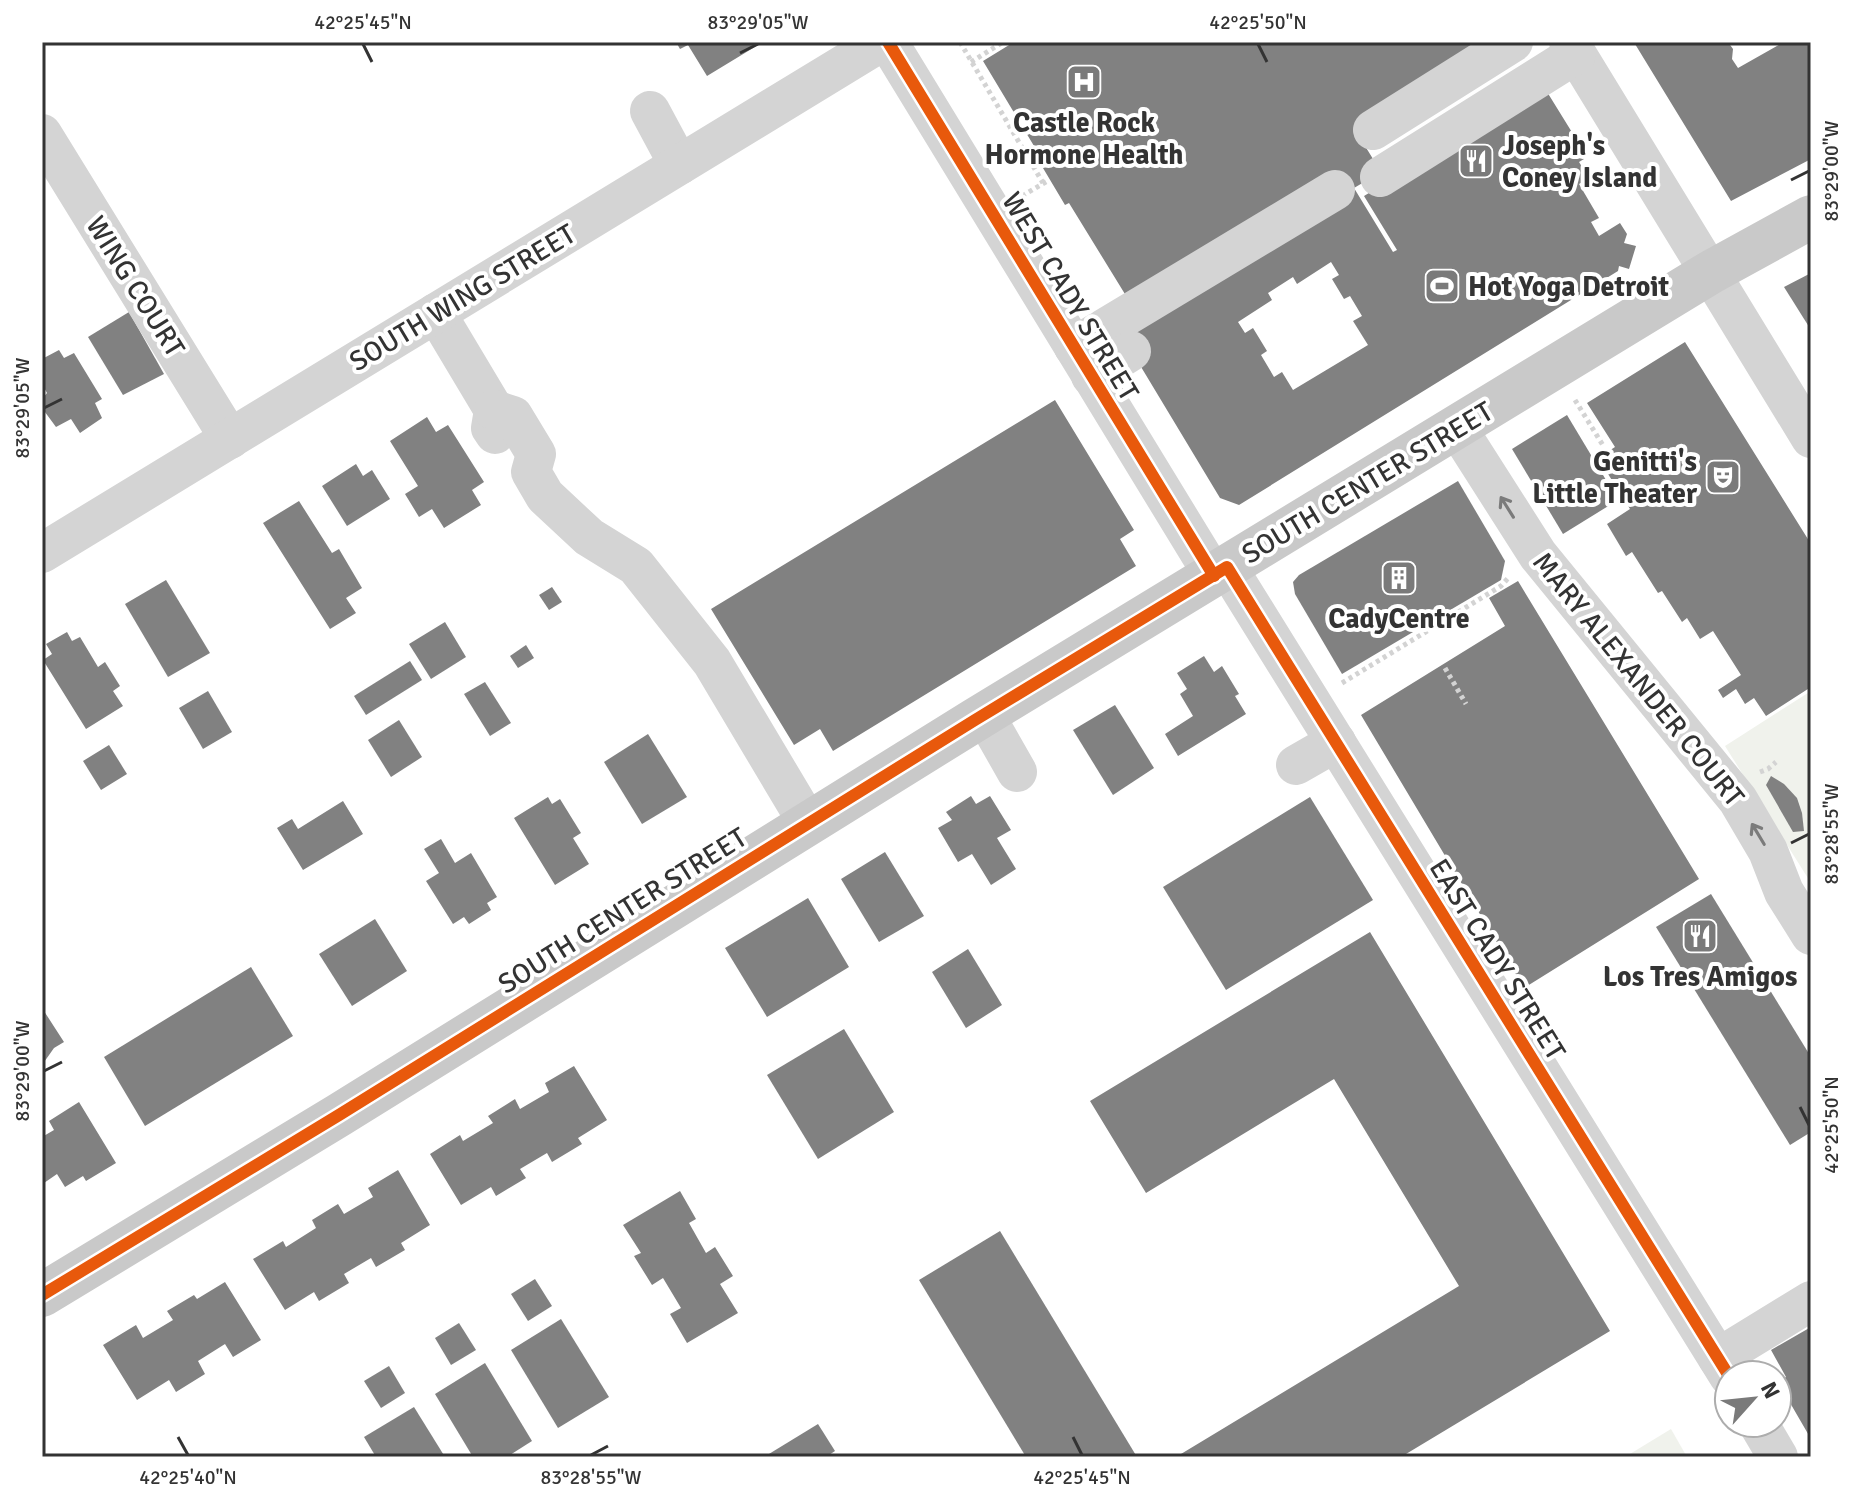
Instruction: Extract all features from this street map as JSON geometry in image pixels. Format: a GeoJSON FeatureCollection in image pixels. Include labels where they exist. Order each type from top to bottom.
{"type":"FeatureCollection","features":[{"type":"Feature","properties":{"kind":"main road","name":"SOUTH CENTER STREET"},"geometry":{"type":"LineString","coordinates":[[42,1295],[339,1115],[984,714],[1711,272],[1811,217]]}},
{"type":"Feature","properties":{"kind":"street","name":"SOUTH WING STREET"},"geometry":{"type":"LineString","coordinates":[[42,553],[881,42]]}},
{"type":"Feature","properties":{"kind":"street","name":"WEST CADY STREET"},"geometry":{"type":"LineString","coordinates":[[888,42],[1083,361],[1220,571]]}},
{"type":"Feature","properties":{"kind":"street"},"geometry":{"type":"LineString","coordinates":[[1373,130],[1513,42]]}},
{"type":"Feature","properties":{"kind":"street"},"geometry":{"type":"LineString","coordinates":[[1380,177],[1581,49],[1643,167],[1711,272],[1811,438]]}},
{"type":"Feature","properties":{"kind":"street"},"geometry":{"type":"LineString","coordinates":[[650,111],[679,165]]}},
{"type":"Feature","properties":{"kind":"street","name":"WING COURT"},"geometry":{"type":"LineString","coordinates":[[42,134],[230,439]]}},
{"type":"Feature","properties":{"kind":"street"},"geometry":{"type":"LineString","coordinates":[[1083,361],[1335,190]]}},
{"type":"Feature","properties":{"kind":"street"},"geometry":{"type":"LineString","coordinates":[[436,313],[494,410],[513,416],[536,454],[531,472],[545,496],[589,537],[636,566],[724,655],[808,823]]}},
{"type":"Feature","properties":{"kind":"street"},"geometry":{"type":"LineString","coordinates":[[1083,361],[1131,351]]}},
{"type":"Feature","properties":{"kind":"street","name":"MARY ALEXANDER COURT"},"geometry":{"type":"LineString","coordinates":[[1457,428],[1538,555],[1738,800],[1768,851],[1784,892],[1811,935]]}},
{"type":"Feature","properties":{"kind":"street","name":"EAST CADY STREET"},"geometry":{"type":"LineString","coordinates":[[1220,571],[1351,744],[1719,1359]]}},
{"type":"Feature","properties":{"kind":"street"},"geometry":{"type":"LineString","coordinates":[[984,714],[1017,772]]}},
{"type":"Feature","properties":{"kind":"street"},"geometry":{"type":"LineString","coordinates":[[1296,765],[1351,744]]}},
{"type":"Feature","properties":{"kind":"street"},"geometry":{"type":"LineString","coordinates":[[1735,1359],[1811,1301]]}},
{"type":"Feature","properties":{"kind":"street"},"geometry":{"type":"LineString","coordinates":[[1767,1439],[1778,1457]]}},
{"type":"Feature","properties":{"kind":"path"},"geometry":{"type":"LineString","coordinates":[[960,42],[1046,181],[1022,196]]}},
{"type":"Feature","properties":{"kind":"path"},"geometry":{"type":"LineString","coordinates":[[971,62],[1003,42]]}},
{"type":"Feature","properties":{"kind":"path"},"geometry":{"type":"LineString","coordinates":[[1575,400],[1604,447]]}},
{"type":"Feature","properties":{"kind":"path"},"geometry":{"type":"LineString","coordinates":[[1342,683],[1501,586],[1517,567]]}},
{"type":"Feature","properties":{"kind":"path"},"geometry":{"type":"LineString","coordinates":[[1445,668],[1466,704]]}},
{"type":"Feature","properties":{"kind":"shaded area"},"geometry":{"type":"Polygon","coordinates":[[[1811,691],[1811,883],[1725,746],[1811,691]]]}},
{"type":"Feature","properties":{"kind":"shaded area"},"geometry":{"type":"Polygon","coordinates":[[[1671,1429],[1687,1457],[1625,1457],[1671,1429]]]}},
{"type":"Feature","properties":{"kind":"building"},"geometry":{"type":"Polygon","coordinates":[[[676,42],[763,42],[707,76],[688,45],[680,49],[676,42]]]}},
{"type":"Feature","properties":{"kind":"building"},"geometry":{"type":"Polygon","coordinates":[[[1014,42],[1495,42],[1354,128],[1381,172],[1354,188],[1393,252],[1397,250],[1364,196],[1544,87],[1578,142],[1574,144],[1584,159],[1579,162],[1589,178],[1579,184],[1599,218],[1591,222],[1599,236],[1620,223],[1627,234],[1624,243],[1636,246],[1629,269],[1619,266],[1618,271],[1239,505],[1220,498],[1120,332],[1128,299],[1069,203],[1065,205],[1040,163],[1043,161],[983,61],[1014,42]],[[1331,262],[1297,284],[1293,277],[1268,293],[1272,300],[1238,322],[1245,333],[1253,328],[1267,351],[1261,355],[1274,377],[1282,372],[1293,390],[1368,345],[1353,321],[1362,316],[1350,296],[1344,299],[1332,279],[1339,275],[1331,262]]]}},
{"type":"Feature","properties":{"kind":"building"},"geometry":{"type":"Polygon","coordinates":[[[1728,42],[1738,68],[1784,42],[1811,42],[1811,159],[1731,201],[1635,44],[1728,42]]]}},
{"type":"Feature","properties":{"kind":"building"},"geometry":{"type":"Polygon","coordinates":[[[1811,273],[1811,330],[1784,287],[1811,273]]]}},
{"type":"Feature","properties":{"kind":"building"},"geometry":{"type":"Polygon","coordinates":[[[129,312],[164,374],[123,395],[88,337],[129,312]]]}},
{"type":"Feature","properties":{"kind":"building"},"geometry":{"type":"Polygon","coordinates":[[[1685,342],[1811,544],[1811,687],[1766,716],[1754,698],[1745,704],[1736,689],[1723,698],[1718,690],[1741,675],[1713,631],[1700,639],[1687,618],[1682,622],[1662,591],[1658,593],[1632,552],[1626,556],[1607,524],[1630,509],[1598,458],[1615,447],[1587,403],[1685,342]]]}},
{"type":"Feature","properties":{"kind":"building"},"geometry":{"type":"Polygon","coordinates":[[[59,350],[64,358],[74,353],[102,399],[95,403],[102,418],[80,433],[71,419],[56,427],[42,408],[42,399],[47,393],[42,384],[42,359],[59,350]]]}},
{"type":"Feature","properties":{"kind":"building"},"geometry":{"type":"Polygon","coordinates":[[[1055,400],[1134,530],[1120,539],[1136,566],[833,751],[820,729],[794,745],[711,609],[1055,400]]]}},
{"type":"Feature","properties":{"kind":"building"},"geometry":{"type":"Polygon","coordinates":[[[1567,415],[1618,500],[1563,534],[1512,449],[1567,415]]]}},
{"type":"Feature","properties":{"kind":"building"},"geometry":{"type":"Polygon","coordinates":[[[427,417],[436,432],[448,425],[484,482],[472,490],[481,505],[444,528],[432,509],[419,517],[405,494],[418,486],[390,441],[427,417]]]}},
{"type":"Feature","properties":{"kind":"building"},"geometry":{"type":"Polygon","coordinates":[[[356,464],[363,476],[372,470],[390,499],[347,526],[322,486],[356,464]]]}},
{"type":"Feature","properties":{"kind":"building","name":"CadyCentre"},"geometry":{"type":"Polygon","coordinates":[[[1458,481],[1505,561],[1501,580],[1342,674],[1295,594],[1293,582],[1299,575],[1458,481]]]}},
{"type":"Feature","properties":{"kind":"building"},"geometry":{"type":"Polygon","coordinates":[[[299,501],[332,553],[339,549],[362,588],[346,598],[356,613],[330,629],[263,523],[299,501]]]}},
{"type":"Feature","properties":{"kind":"building"},"geometry":{"type":"Polygon","coordinates":[[[166,580],[210,653],[168,677],[125,604],[166,580]]]}},
{"type":"Feature","properties":{"kind":"building"},"geometry":{"type":"Polygon","coordinates":[[[1518,581],[1699,879],[1524,988],[1361,715],[1505,626],[1489,598],[1518,581]]]}},
{"type":"Feature","properties":{"kind":"building"},"geometry":{"type":"Polygon","coordinates":[[[552,587],[562,602],[549,610],[539,595],[552,587]]]}},
{"type":"Feature","properties":{"kind":"building"},"geometry":{"type":"Polygon","coordinates":[[[445,622],[466,657],[431,679],[409,644],[445,622]]]}},
{"type":"Feature","properties":{"kind":"building"},"geometry":{"type":"Polygon","coordinates":[[[67,632],[72,641],[80,637],[98,667],[105,662],[120,686],[113,691],[123,706],[86,729],[43,660],[52,654],[46,644],[67,632]]]}},
{"type":"Feature","properties":{"kind":"building"},"geometry":{"type":"Polygon","coordinates":[[[526,645],[534,658],[518,668],[510,656],[526,645]]]}},
{"type":"Feature","properties":{"kind":"building"},"geometry":{"type":"Polygon","coordinates":[[[1204,656],[1214,672],[1222,666],[1239,694],[1235,696],[1246,714],[1178,756],[1165,734],[1193,716],[1180,694],[1187,689],[1177,673],[1204,656]]]}},
{"type":"Feature","properties":{"kind":"building"},"geometry":{"type":"Polygon","coordinates":[[[410,661],[422,680],[366,715],[354,696],[410,661]]]}},
{"type":"Feature","properties":{"kind":"building"},"geometry":{"type":"Polygon","coordinates":[[[485,682],[511,723],[490,736],[464,694],[485,682]]]}},
{"type":"Feature","properties":{"kind":"building"},"geometry":{"type":"Polygon","coordinates":[[[208,691],[232,732],[203,749],[179,708],[208,691]]]}},
{"type":"Feature","properties":{"kind":"building"},"geometry":{"type":"Polygon","coordinates":[[[1115,705],[1154,768],[1113,795],[1073,730],[1115,705]]]}},
{"type":"Feature","properties":{"kind":"building"},"geometry":{"type":"Polygon","coordinates":[[[399,720],[422,757],[391,777],[368,740],[399,720]]]}},
{"type":"Feature","properties":{"kind":"building"},"geometry":{"type":"Polygon","coordinates":[[[648,734],[687,797],[642,824],[604,762],[648,734]]]}},
{"type":"Feature","properties":{"kind":"building"},"geometry":{"type":"Polygon","coordinates":[[[109,745],[127,774],[101,790],[83,761],[109,745]]]}},
{"type":"Feature","properties":{"kind":"building"},"geometry":{"type":"Polygon","coordinates":[[[1771,776],[1797,798],[1804,831],[1793,832],[1766,785],[1771,776]]]}},
{"type":"Feature","properties":{"kind":"building"},"geometry":{"type":"Polygon","coordinates":[[[971,796],[976,804],[990,796],[1011,830],[997,838],[1016,869],[991,885],[972,854],[958,862],[938,828],[952,820],[946,812],[971,796]]]}},
{"type":"Feature","properties":{"kind":"building"},"geometry":{"type":"Polygon","coordinates":[[[548,797],[552,804],[560,799],[581,833],[573,838],[589,864],[555,885],[514,818],[548,797]]]}},
{"type":"Feature","properties":{"kind":"building"},"geometry":{"type":"Polygon","coordinates":[[[1310,797],[1373,900],[1226,990],[1163,887],[1310,797]]]}},
{"type":"Feature","properties":{"kind":"building"},"geometry":{"type":"Polygon","coordinates":[[[343,801],[363,834],[303,870],[277,828],[292,819],[298,829],[343,801]]]}},
{"type":"Feature","properties":{"kind":"building"},"geometry":{"type":"Polygon","coordinates":[[[441,839],[455,863],[471,853],[497,897],[487,903],[491,910],[469,924],[464,917],[453,924],[426,881],[439,873],[424,849],[441,839]]]}},
{"type":"Feature","properties":{"kind":"building"},"geometry":{"type":"Polygon","coordinates":[[[885,852],[924,916],[879,942],[841,879],[885,852]]]}},
{"type":"Feature","properties":{"kind":"building"},"geometry":{"type":"Polygon","coordinates":[[[1711,894],[1811,1057],[1811,1132],[1790,1145],[1656,927],[1711,894]]]}},
{"type":"Feature","properties":{"kind":"building"},"geometry":{"type":"Polygon","coordinates":[[[808,898],[849,967],[767,1017],[725,948],[808,898]]]}},
{"type":"Feature","properties":{"kind":"building"},"geometry":{"type":"Polygon","coordinates":[[[375,919],[407,971],[352,1006],[319,954],[375,919]]]}},
{"type":"Feature","properties":{"kind":"building"},"geometry":{"type":"Polygon","coordinates":[[[1370,932],[1610,1331],[1401,1457],[1176,1457],[1459,1286],[1334,1079],[1146,1193],[1090,1101],[1370,932]]]}},
{"type":"Feature","properties":{"kind":"building"},"geometry":{"type":"Polygon","coordinates":[[[968,949],[1002,1005],[966,1028],[932,972],[968,949]]]}},
{"type":"Feature","properties":{"kind":"building"},"geometry":{"type":"Polygon","coordinates":[[[251,967],[293,1036],[145,1126],[104,1057],[251,967]]]}},
{"type":"Feature","properties":{"kind":"building"},"geometry":{"type":"Polygon","coordinates":[[[42,1008],[64,1042],[54,1048],[42,1065],[42,1008]]]}},
{"type":"Feature","properties":{"kind":"building"},"geometry":{"type":"Polygon","coordinates":[[[844,1029],[894,1112],[818,1159],[767,1075],[844,1029]]]}},
{"type":"Feature","properties":{"kind":"building"},"geometry":{"type":"Polygon","coordinates":[[[574,1066],[607,1120],[578,1138],[582,1144],[552,1162],[547,1153],[520,1169],[526,1178],[496,1196],[491,1187],[461,1205],[430,1154],[460,1135],[463,1141],[493,1123],[488,1116],[515,1099],[520,1109],[549,1092],[545,1083],[574,1066]]]}},
{"type":"Feature","properties":{"kind":"building"},"geometry":{"type":"Polygon","coordinates":[[[79,1102],[116,1163],[86,1181],[83,1176],[65,1187],[57,1174],[44,1183],[42,1137],[54,1130],[49,1121],[79,1102]]]}},
{"type":"Feature","properties":{"kind":"building"},"geometry":{"type":"Polygon","coordinates":[[[398,1170],[430,1225],[401,1243],[405,1250],[376,1267],[371,1258],[344,1274],[349,1283],[319,1301],[314,1292],[285,1310],[253,1259],[283,1241],[286,1247],[316,1228],[312,1220],[338,1204],[344,1214],[373,1197],[368,1188],[398,1170]]]}},
{"type":"Feature","properties":{"kind":"building"},"geometry":{"type":"Polygon","coordinates":[[[680,1191],[696,1219],[689,1223],[706,1253],[715,1247],[733,1276],[720,1284],[738,1313],[687,1343],[670,1314],[681,1308],[663,1278],[652,1285],[634,1256],[641,1253],[623,1225],[680,1191]]]}},
{"type":"Feature","properties":{"kind":"building"},"geometry":{"type":"Polygon","coordinates":[[[1000,1231],[1137,1457],[1026,1457],[919,1280],[1000,1231]]]}},
{"type":"Feature","properties":{"kind":"building"},"geometry":{"type":"Polygon","coordinates":[[[535,1279],[552,1306],[528,1321],[511,1294],[535,1279]]]}},
{"type":"Feature","properties":{"kind":"building"},"geometry":{"type":"Polygon","coordinates":[[[225,1282],[261,1340],[233,1357],[225,1344],[198,1361],[205,1374],[176,1392],[169,1380],[137,1400],[103,1345],[136,1325],[143,1338],[173,1320],[167,1311],[194,1295],[197,1299],[225,1282]]]}},
{"type":"Feature","properties":{"kind":"building"},"geometry":{"type":"Polygon","coordinates":[[[561,1319],[609,1397],[558,1428],[511,1350],[561,1319]]]}},
{"type":"Feature","properties":{"kind":"building"},"geometry":{"type":"Polygon","coordinates":[[[459,1323],[476,1350],[451,1365],[435,1338],[459,1323]]]}},
{"type":"Feature","properties":{"kind":"building"},"geometry":{"type":"Polygon","coordinates":[[[1811,1327],[1811,1439],[1793,1408],[1793,1359],[1776,1359],[1771,1350],[1811,1327]]]}},
{"type":"Feature","properties":{"kind":"building"},"geometry":{"type":"Polygon","coordinates":[[[485,1363],[532,1441],[507,1457],[473,1457],[435,1394],[485,1363]]]}},
{"type":"Feature","properties":{"kind":"building"},"geometry":{"type":"Polygon","coordinates":[[[389,1366],[405,1393],[381,1408],[364,1381],[389,1366]]]}},
{"type":"Feature","properties":{"kind":"building"},"geometry":{"type":"Polygon","coordinates":[[[414,1407],[445,1457],[376,1457],[364,1437],[414,1407]]]}},
{"type":"Feature","properties":{"kind":"building"},"geometry":{"type":"Polygon","coordinates":[[[818,1424],[835,1451],[826,1457],[764,1457],[818,1424]]]}},
{"type":"Feature","properties":{"kind":"cycle path"},"geometry":{"type":"LineString","coordinates":[[888,42],[1214,576]]}},
{"type":"Feature","properties":{"kind":"cycle path"},"geometry":{"type":"LineString","coordinates":[[42,1295],[1227,567],[1718,1359]]}},
{"type":"Feature","properties":{"kind":"place","name":"Castle Rock Hormone Health"},"geometry":{"type":"Point","coordinates":[1084,82]}},
{"type":"Feature","properties":{"kind":"place","name":"Joseph's Coney Island"},"geometry":{"type":"Point","coordinates":[1476,161]}},
{"type":"Feature","properties":{"kind":"place","name":"Hot Yoga Detroit"},"geometry":{"type":"Point","coordinates":[1442,286]}},
{"type":"Feature","properties":{"kind":"place","name":"Genitti's Little Theater"},"geometry":{"type":"Point","coordinates":[1723,477]}},
{"type":"Feature","properties":{"kind":"place","name":"CadyCentre"},"geometry":{"type":"Point","coordinates":[1399,578]}},
{"type":"Feature","properties":{"kind":"place","name":"Los Tres Amigos"},"geometry":{"type":"Point","coordinates":[1700,936]}}]}
